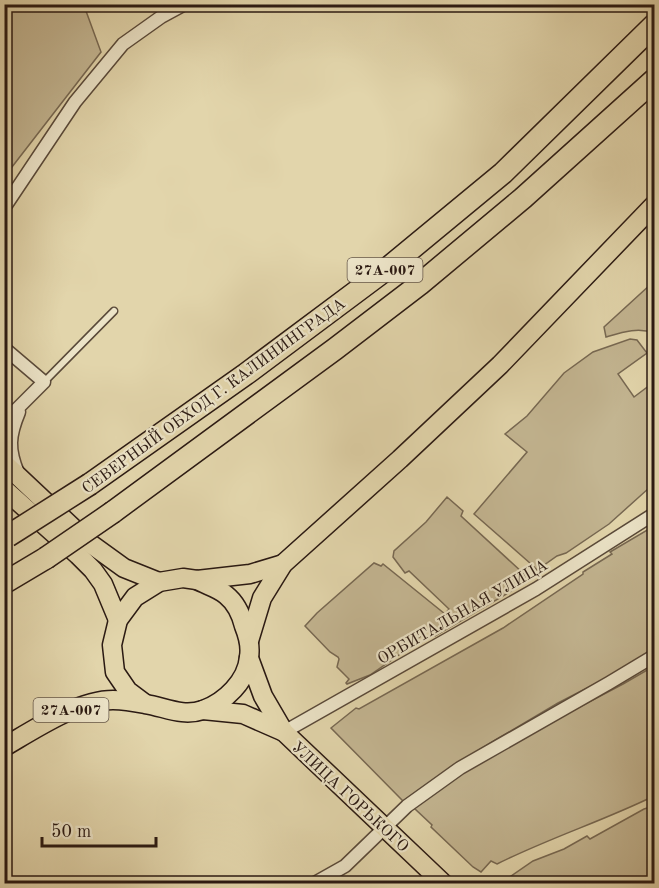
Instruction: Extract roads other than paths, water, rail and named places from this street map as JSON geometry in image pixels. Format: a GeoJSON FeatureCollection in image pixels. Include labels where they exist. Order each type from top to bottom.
{"type":"FeatureCollection","features":[{"type":"Feature","properties":{"kind":"highway","name":"СЕВЕРНЫЙ ОБХОД Г. КАЛИНИНГРАДА"},"geometry":{"type":"LineString","coordinates":[[6,537],[90,484],[246,374],[388,268],[503,173],[654,25]]}},
{"type":"Feature","properties":{"kind":"highway","name":"СЕВЕРНЫЙ ОБХОД Г. КАЛИНИНГРАДА"},"geometry":{"type":"LineString","coordinates":[[4,583],[46,558],[112,512],[420,284],[523,198],[654,80]]}},
{"type":"Feature","properties":{"kind":"main road"},"geometry":{"type":"LineString","coordinates":[[283,564],[250,574],[197,580],[183,578],[159,582],[135,597],[118,620],[112,645],[115,672],[128,691],[146,704],[187,713],[203,710],[221,701],[237,687],[245,672],[262,598],[283,564],[500,365],[654,205]]}},
{"type":"Feature","properties":{"kind":"main road"},"geometry":{"type":"LineString","coordinates":[[4,463],[88,543],[124,568],[159,582]]}},
{"type":"Feature","properties":{"kind":"main road"},"geometry":{"type":"LineString","coordinates":[[4,489],[93,570],[103,584],[118,620]]}},
{"type":"Feature","properties":{"kind":"main road"},"geometry":{"type":"LineString","coordinates":[[197,580],[225,594],[239,610],[263,696],[284,732]]}},
{"type":"Feature","properties":{"kind":"main road","name":"27А-007"},"geometry":{"type":"LineString","coordinates":[[4,747],[77,707],[112,700],[146,704]]}},
{"type":"Feature","properties":{"kind":"main road"},"geometry":{"type":"LineString","coordinates":[[203,710],[243,714],[284,732]]}},
{"type":"Feature","properties":{"kind":"main road","name":"УЛИЦА ГОРЬКОГО"},"geometry":{"type":"LineString","coordinates":[[284,732],[444,884]]}},
{"type":"Feature","properties":{"kind":"street"},"geometry":{"type":"LineString","coordinates":[[4,208],[75,102],[123,44],[185,4]]}},
{"type":"Feature","properties":{"kind":"street"},"geometry":{"type":"LineString","coordinates":[[523,153],[552,117],[654,19]]}},
{"type":"Feature","properties":{"kind":"street"},"geometry":{"type":"LineString","coordinates":[[4,348],[44,382],[4,422]]}},
{"type":"Feature","properties":{"kind":"street"},"geometry":{"type":"LineString","coordinates":[[20,477],[12,459],[11,445],[12,430],[21,407]]}},
{"type":"Feature","properties":{"kind":"street","name":"ОРБИТАЛЬНАЯ УЛИЦА"},"geometry":{"type":"LineString","coordinates":[[284,732],[536,590],[654,514]]}},
{"type":"Feature","properties":{"kind":"street"},"geometry":{"type":"LineString","coordinates":[[313,884],[345,866],[407,806],[460,768],[654,656]]}},
{"type":"Feature","properties":{"kind":"lane"},"geometry":{"type":"LineString","coordinates":[[44,382],[114,311]]}}]}
